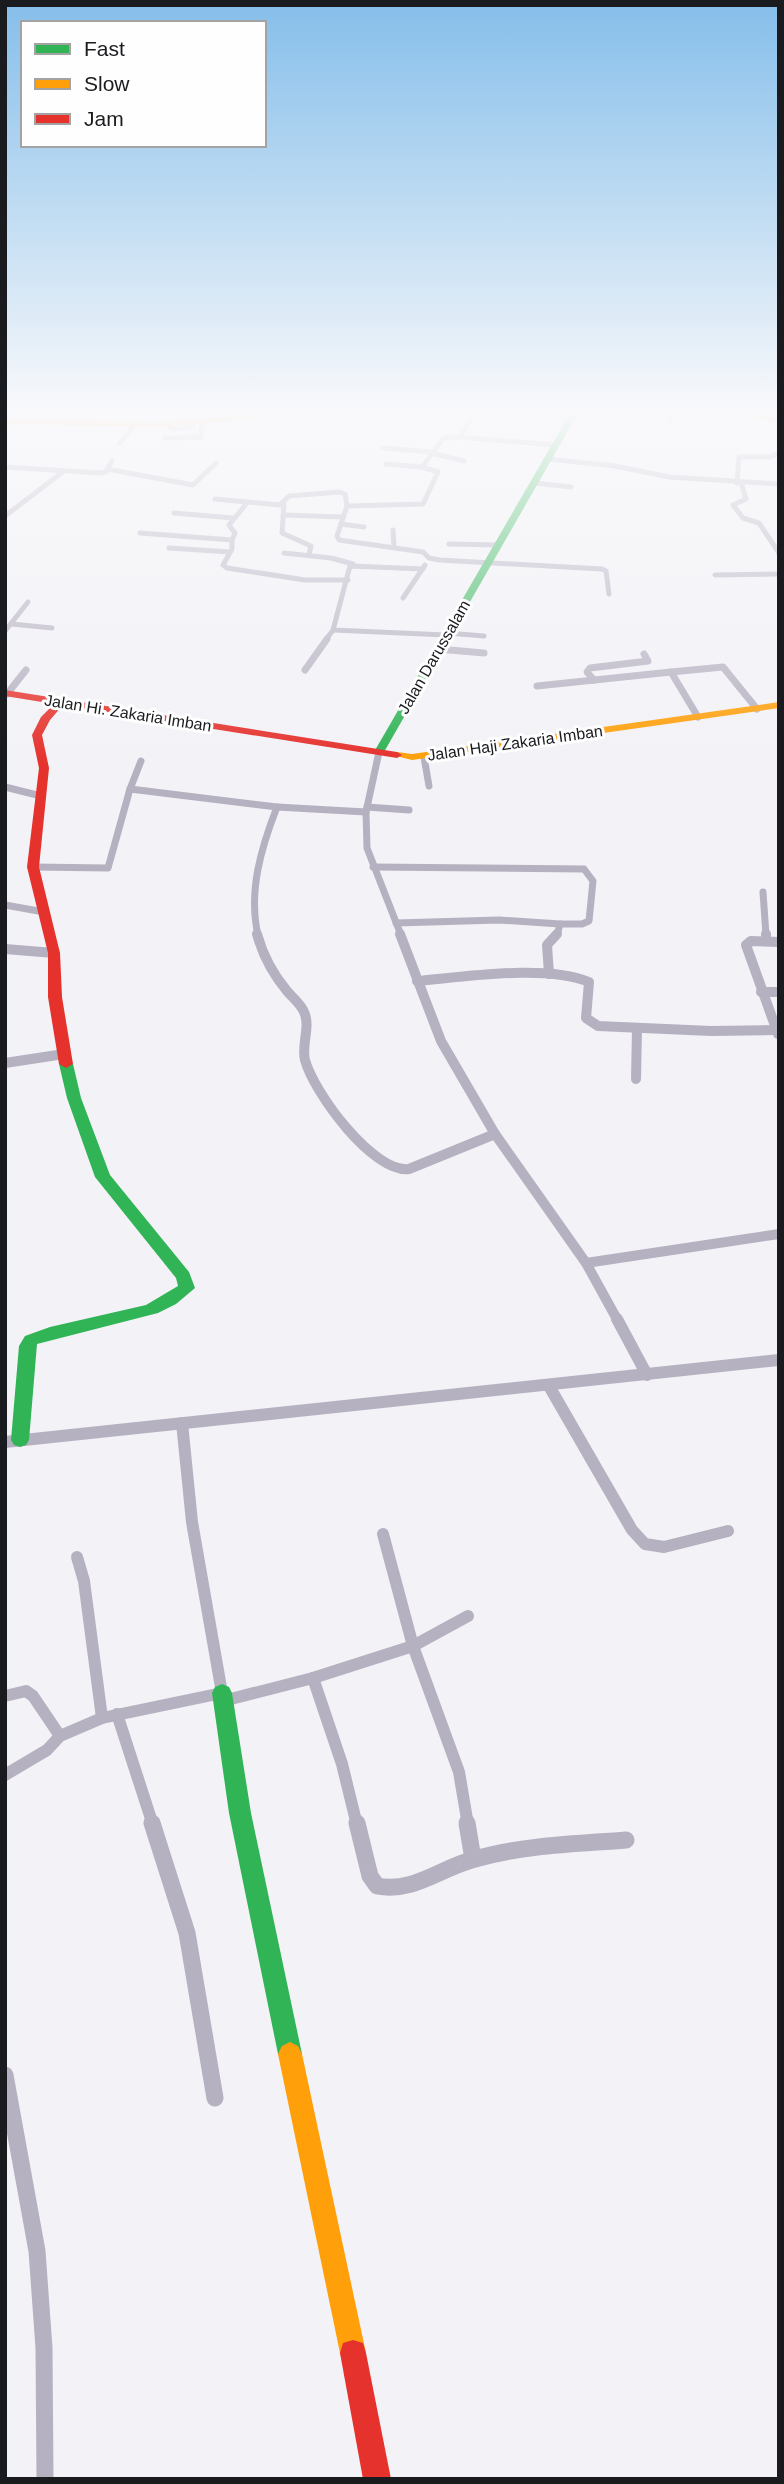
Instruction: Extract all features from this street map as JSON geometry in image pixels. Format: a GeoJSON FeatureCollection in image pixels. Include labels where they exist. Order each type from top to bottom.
{"type":"FeatureCollection","features":[{"type":"Feature","properties":{"kind":"street"},"geometry":{"type":"LineString","coordinates":[[233,531],[230,552],[223,565],[227,568],[305,580],[348,580]]}},
{"type":"Feature","properties":{"kind":"street"},"geometry":{"type":"LineString","coordinates":[[282,531],[311,547],[309,555]]}},
{"type":"Feature","properties":{"kind":"street"},"geometry":{"type":"LineString","coordinates":[[339,531],[339,540],[426,552],[429,558]]}},
{"type":"Feature","properties":{"kind":"street"},"geometry":{"type":"LineString","coordinates":[[393,531],[394,547]]}},
{"type":"Feature","properties":{"kind":"street","name":"Jalan Darussalam"},"geometry":{"type":"LineString","coordinates":[[379,752],[507,531]]}},
{"type":"Feature","properties":{"kind":"street"},"geometry":{"type":"LineString","coordinates":[[764,531],[779,553]]}},
{"type":"Feature","properties":{"kind":"street"},"geometry":{"type":"LineString","coordinates":[[140,533],[232,540]]}},
{"type":"Feature","properties":{"kind":"street"},"geometry":{"type":"LineString","coordinates":[[449,544],[499,545]]}},
{"type":"Feature","properties":{"kind":"street"},"geometry":{"type":"LineString","coordinates":[[169,548],[230,552]]}},
{"type":"Feature","properties":{"kind":"street"},"geometry":{"type":"LineString","coordinates":[[284,553],[353,564],[423,569]]}},
{"type":"Feature","properties":{"kind":"street"},"geometry":{"type":"LineString","coordinates":[[429,558],[488,564],[602,569],[606,571],[609,594]]}},
{"type":"Feature","properties":{"kind":"street"},"geometry":{"type":"LineString","coordinates":[[403,598],[429,558]]}},
{"type":"Feature","properties":{"kind":"street"},"geometry":{"type":"LineString","coordinates":[[305,670],[338,620],[349,566],[353,564]]}},
{"type":"Feature","properties":{"kind":"street"},"geometry":{"type":"LineString","coordinates":[[715,575],[779,575]]}},
{"type":"Feature","properties":{"kind":"street"},"geometry":{"type":"LineString","coordinates":[[5,631],[28,602]]}},
{"type":"Feature","properties":{"kind":"street"},"geometry":{"type":"LineString","coordinates":[[10,624],[52,628]]}},
{"type":"Feature","properties":{"kind":"street"},"geometry":{"type":"LineString","coordinates":[[332,630],[444,639],[484,636]]}},
{"type":"Feature","properties":{"kind":"street"},"geometry":{"type":"LineString","coordinates":[[444,639],[484,653]]}},
{"type":"Feature","properties":{"kind":"street"},"geometry":{"type":"LineString","coordinates":[[594,680],[587,672],[590,668],[648,661],[644,654]]}},
{"type":"Feature","properties":{"kind":"street"},"geometry":{"type":"LineString","coordinates":[[537,686],[723,667],[757,709]]}},
{"type":"Feature","properties":{"kind":"street"},"geometry":{"type":"LineString","coordinates":[[6,694],[26,670]]}},
{"type":"Feature","properties":{"kind":"street"},"geometry":{"type":"LineString","coordinates":[[671,672],[698,717]]}},
{"type":"Feature","properties":{"kind":"street","name":"Jalan Hi. Zakaria Imban"},"geometry":{"type":"LineString","coordinates":[[6,694],[250,733]]}},
{"type":"Feature","properties":{"kind":"street"},"geometry":{"type":"LineString","coordinates":[[60,703],[39,729],[38,742],[44,768],[33,867],[54,953],[55,997],[64,1054],[74,1098],[103,1177],[183,1276],[187,1288],[172,1301],[150,1310],[41,1335],[31,1340],[27,1346],[13,1441],[779,1360]]}},
{"type":"Feature","properties":{"kind":"street","name":"Jalan Haji Zakaria Imban"},"geometry":{"type":"LineString","coordinates":[[250,733],[424,757],[779,705]]}},
{"type":"Feature","properties":{"kind":"street"},"geometry":{"type":"LineString","coordinates":[[379,752],[367,809],[367,848],[451,1062],[495,1134],[586,1263],[647,1375]]}},
{"type":"Feature","properties":{"kind":"street"},"geometry":{"type":"LineString","coordinates":[[424,757],[429,786]]}},
{"type":"Feature","properties":{"kind":"street"},"geometry":{"type":"LineString","coordinates":[[33,867],[108,868],[130,789],[141,761]]}},
{"type":"Feature","properties":{"kind":"street"},"geometry":{"type":"LineString","coordinates":[[5,787],[41,796]]}},
{"type":"Feature","properties":{"kind":"street"},"geometry":{"type":"LineString","coordinates":[[130,789],[277,807],[409,810]]}},
{"type":"Feature","properties":{"kind":"street"},"geometry":{"type":"LineString","coordinates":[[277,807],[258,858],[254,884],[255,914],[261,951],[304,1011],[304,1056],[310,1074],[342,1120],[384,1164],[396,1170],[413,1167],[495,1134]]}},
{"type":"Feature","properties":{"kind":"street"},"geometry":{"type":"LineString","coordinates":[[373,867],[583,869],[593,881],[589,921],[582,925],[499,920],[397,923]]}},
{"type":"Feature","properties":{"kind":"street"},"geometry":{"type":"LineString","coordinates":[[763,892],[766,941]]}},
{"type":"Feature","properties":{"kind":"street"},"geometry":{"type":"LineString","coordinates":[[5,905],[44,912]]}},
{"type":"Feature","properties":{"kind":"street"},"geometry":{"type":"LineString","coordinates":[[549,974],[547,945],[557,935],[560,923]]}},
{"type":"Feature","properties":{"kind":"street"},"geometry":{"type":"LineString","coordinates":[[417,981],[549,974],[583,977],[589,982],[585,1012],[591,1024],[778,1033],[746,945],[747,942],[779,942]]}},
{"type":"Feature","properties":{"kind":"street"},"geometry":{"type":"LineString","coordinates":[[5,949],[54,953]]}},
{"type":"Feature","properties":{"kind":"street"},"geometry":{"type":"LineString","coordinates":[[761,992],[779,992]]}},
{"type":"Feature","properties":{"kind":"street"},"geometry":{"type":"LineString","coordinates":[[636,1079],[637,1028]]}},
{"type":"Feature","properties":{"kind":"street"},"geometry":{"type":"LineString","coordinates":[[5,1063],[64,1054]]}},
{"type":"Feature","properties":{"kind":"street"},"geometry":{"type":"LineString","coordinates":[[586,1263],[779,1234]]}},
{"type":"Feature","properties":{"kind":"street"},"geometry":{"type":"LineString","coordinates":[[549,1386],[632,1530],[641,1541],[649,1547],[662,1548],[728,1531]]}},
{"type":"Feature","properties":{"kind":"street"},"geometry":{"type":"LineString","coordinates":[[182,1423],[192,1522],[240,1813],[349,2330],[377,2479]]}},
{"type":"Feature","properties":{"kind":"street"},"geometry":{"type":"LineString","coordinates":[[383,1534],[413,1646],[458,1772],[473,1859]]}},
{"type":"Feature","properties":{"kind":"street"},"geometry":{"type":"LineString","coordinates":[[77,1557],[110,1716],[187,1933],[215,2098]]}},
{"type":"Feature","properties":{"kind":"street"},"geometry":{"type":"LineString","coordinates":[[5,1775],[47,1750],[60,1736],[110,1716],[313,1678],[413,1646],[468,1616]]}},
{"type":"Feature","properties":{"kind":"street"},"geometry":{"type":"LineString","coordinates":[[313,1678],[342,1764],[370,1877],[377,1886],[394,1889],[407,1887],[473,1859],[526,1848],[626,1840]]}},
{"type":"Feature","properties":{"kind":"street"},"geometry":{"type":"LineString","coordinates":[[5,1696],[26,1691],[33,1696],[60,1736]]}},
{"type":"Feature","properties":{"kind":"street"},"geometry":{"type":"LineString","coordinates":[[5,2075],[37,2251],[44,2348],[46,2479]]}},
{"type":"Feature","properties":{"kind":"traffic: fast"},"geometry":{"type":"LineString","coordinates":[[379,752],[506,531]]}},
{"type":"Feature","properties":{"kind":"traffic: fast"},"geometry":{"type":"LineString","coordinates":[[20,1440],[27,1346],[31,1340],[152,1309],[187,1288],[183,1276],[103,1177],[74,1098],[66,1064]]}},
{"type":"Feature","properties":{"kind":"traffic: fast"},"geometry":{"type":"LineString","coordinates":[[222,1693],[240,1813],[290,2054]]}},
{"type":"Feature","properties":{"kind":"traffic: slow"},"geometry":{"type":"LineString","coordinates":[[397,755],[412,757],[779,705]]}},
{"type":"Feature","properties":{"kind":"traffic: slow"},"geometry":{"type":"LineString","coordinates":[[290,2054],[353,2353]]}},
{"type":"Feature","properties":{"kind":"traffic: jam"},"geometry":{"type":"LineString","coordinates":[[5,693],[397,755]]}},
{"type":"Feature","properties":{"kind":"traffic: jam"},"geometry":{"type":"LineString","coordinates":[[60,703],[45,719],[37,735],[44,768],[33,867],[54,953],[55,997],[66,1064]]}},
{"type":"Feature","properties":{"kind":"traffic: jam"},"geometry":{"type":"LineString","coordinates":[[353,2353],[377,2479]]}}]}
